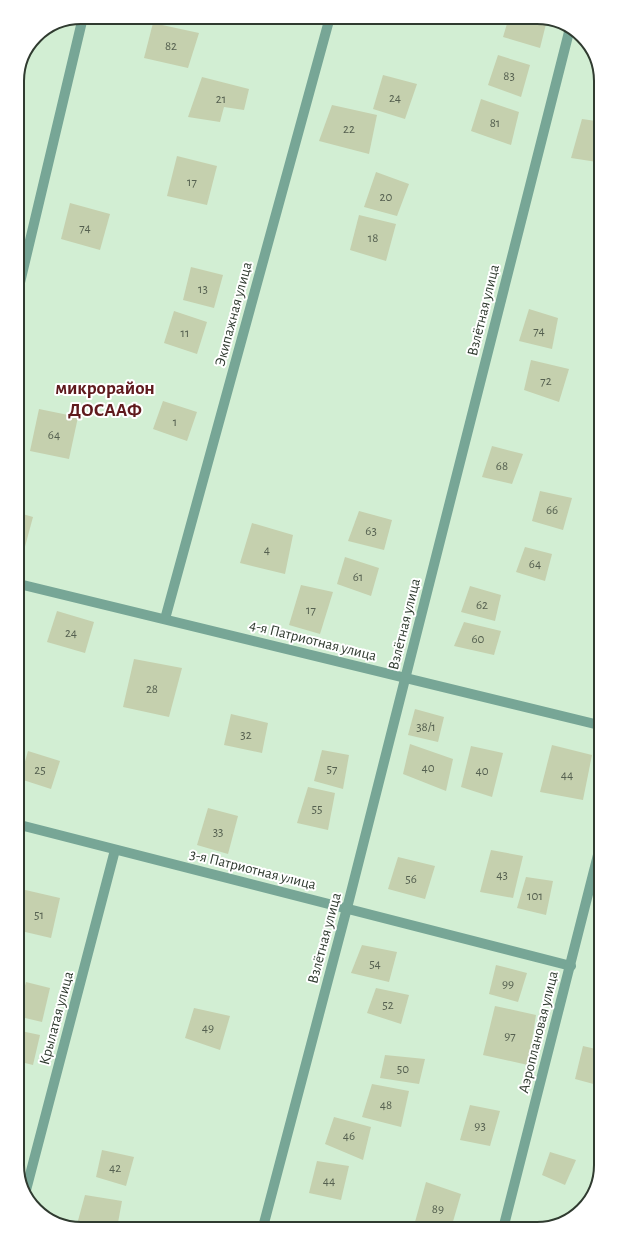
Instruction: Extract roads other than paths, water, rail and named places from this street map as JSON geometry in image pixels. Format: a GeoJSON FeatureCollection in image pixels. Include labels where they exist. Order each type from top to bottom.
{"type":"FeatureCollection","features":[{"type":"Feature","properties":{"kind":"street"},"geometry":{"type":"LineString","coordinates":[[24,266],[81,24]]}},
{"type":"Feature","properties":{"kind":"street","name":"Экипажная улица"},"geometry":{"type":"LineString","coordinates":[[165,619],[328,24]]}},
{"type":"Feature","properties":{"kind":"street","name":"Взлётная улица"},"geometry":{"type":"LineString","coordinates":[[264,1222],[406,679],[569,34]]}},
{"type":"Feature","properties":{"kind":"street","name":"4-я Патриотная улица"},"geometry":{"type":"LineString","coordinates":[[24,585],[594,724]]}},
{"type":"Feature","properties":{"kind":"street","name":"3-я Патриотная улица"},"geometry":{"type":"LineString","coordinates":[[24,826],[570,966]]}},
{"type":"Feature","properties":{"kind":"street","name":"Крылатая улица"},"geometry":{"type":"LineString","coordinates":[[27,1185],[115,850]]}},
{"type":"Feature","properties":{"kind":"street","name":"Аэроплановая улица"},"geometry":{"type":"LineString","coordinates":[[505,1222],[594,871]]}},
{"type":"Feature","properties":{"kind":"district","name":"микрорайон ДОСААФ"},"geometry":{"type":"Point","coordinates":[105,398]}}]}
